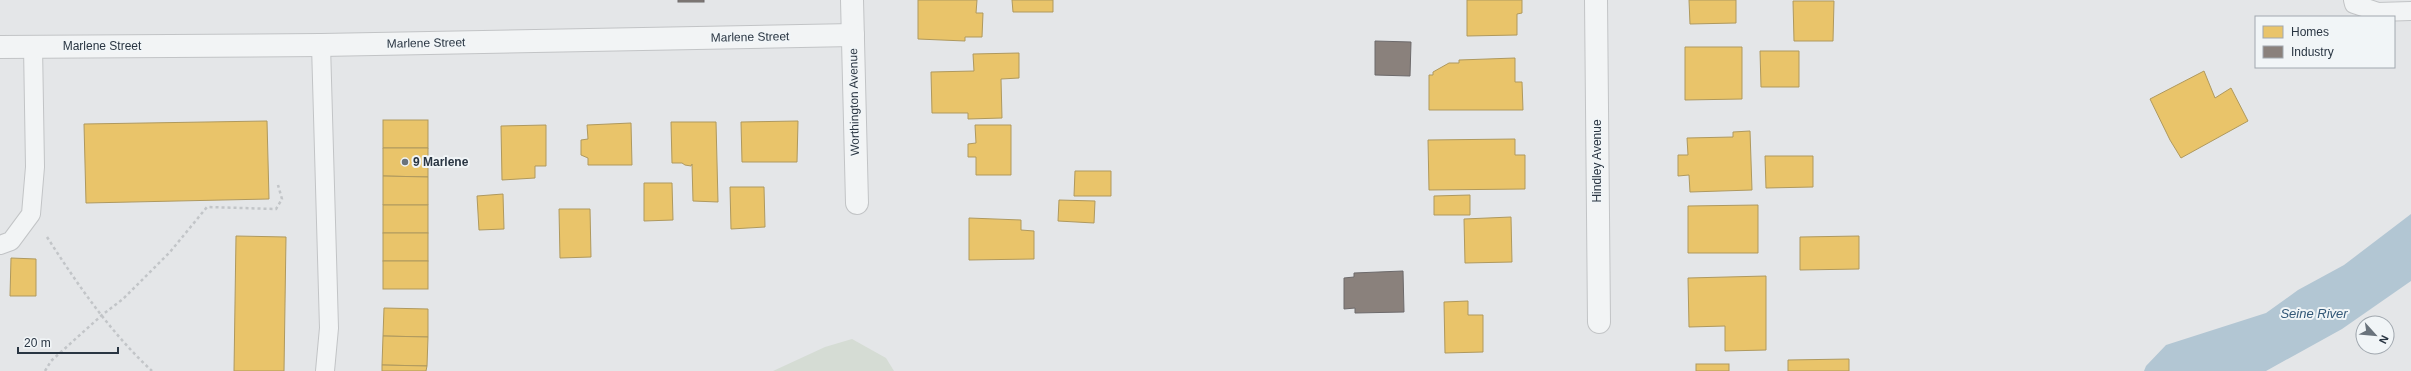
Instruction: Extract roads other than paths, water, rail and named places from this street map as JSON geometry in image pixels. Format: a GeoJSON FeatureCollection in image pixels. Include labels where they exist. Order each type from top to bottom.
{"type":"FeatureCollection","features":[{"type":"Feature","properties":{"kind":"street","name":"Worthington Avenue"},"geometry":{"type":"LineString","coordinates":[[852,0],[857,203]]}},
{"type":"Feature","properties":{"kind":"street","name":"Hindley Avenue"},"geometry":{"type":"LineString","coordinates":[[1596,0],[1598,322]]}},
{"type":"Feature","properties":{"kind":"street","name":"Marlene Street"},"geometry":{"type":"LineString","coordinates":[[0,47],[321,45],[853,35]]}},
{"type":"Feature","properties":{"kind":"lane"},"geometry":{"type":"LineString","coordinates":[[2353,0],[2354,4],[2378,12],[2411,11]]}},
{"type":"Feature","properties":{"kind":"lane"},"geometry":{"type":"LineString","coordinates":[[321,45],[329,328],[325,371]]}},
{"type":"Feature","properties":{"kind":"lane"},"geometry":{"type":"LineString","coordinates":[[0,245],[10,241],[31,214],[35,167],[33,46]]}},
{"type":"Feature","properties":{"kind":"water","name":"Seine River"},"geometry":{"type":"Polygon","coordinates":[[[2411,214],[2411,281],[2362,315],[2355,315],[2355,320],[2342,329],[2266,371],[2144,371],[2146,366],[2166,345],[2266,313],[2298,290],[2344,265],[2411,214]]]}},
{"type":"Feature","properties":{"kind":"place","name":"9 Marlene"},"geometry":{"type":"Point","coordinates":[405,162]}}]}
